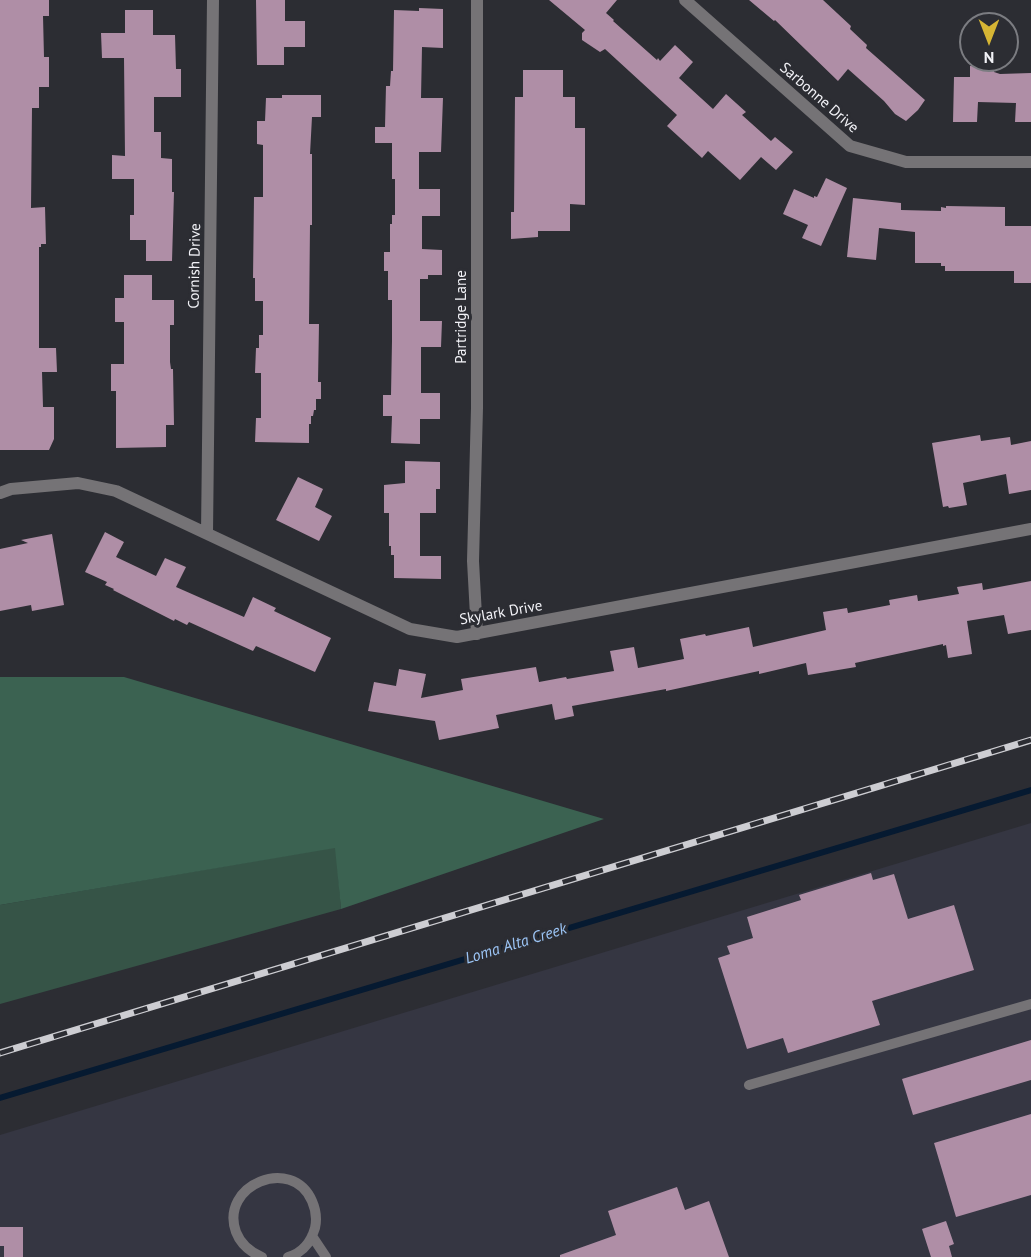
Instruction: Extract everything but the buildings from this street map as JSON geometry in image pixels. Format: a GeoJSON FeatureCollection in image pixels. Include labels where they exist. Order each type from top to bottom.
{"type":"FeatureCollection","features":[{"type":"Feature","properties":{"kind":"street","name":"Cornish Drive"},"geometry":{"type":"LineString","coordinates":[[207,533],[213,0]]}},
{"type":"Feature","properties":{"kind":"street","name":"Partridge Lane"},"geometry":{"type":"LineString","coordinates":[[477,0],[477,408],[473,561],[477,634]]}},
{"type":"Feature","properties":{"kind":"street","name":"Sarbonne Drive"},"geometry":{"type":"LineString","coordinates":[[685,0],[850,146],[906,162],[1031,162]]}},
{"type":"Feature","properties":{"kind":"street","name":"Skylark Drive"},"geometry":{"type":"LineString","coordinates":[[0,493],[11,489],[78,483],[116,491],[410,629],[457,637],[1031,528]]}},
{"type":"Feature","properties":{"kind":"lane"},"geometry":{"type":"LineString","coordinates":[[749,1085],[1031,1004]]}},
{"type":"Feature","properties":{"kind":"lane"},"geometry":{"type":"LineString","coordinates":[[262,1257],[252,1253],[242,1243],[236,1231],[234,1217],[237,1203],[244,1191],[260,1181],[279,1177],[303,1188],[311,1198],[316,1211],[316,1224],[312,1236],[304,1248],[288,1257]]}},
{"type":"Feature","properties":{"kind":"lane"},"geometry":{"type":"LineString","coordinates":[[312,1236],[326,1257]]}},
{"type":"Feature","properties":{"kind":"shaded area"},"geometry":{"type":"Polygon","coordinates":[[[1031,823],[1031,1257],[0,1257],[0,1135],[1031,823]]]}},
{"type":"Feature","properties":{"kind":"green space"},"geometry":{"type":"Polygon","coordinates":[[[0,677],[124,677],[604,819],[341,909],[335,848],[0,905],[0,677]]]}},
{"type":"Feature","properties":{"kind":"green space"},"geometry":{"type":"Polygon","coordinates":[[[336,847],[341,909],[0,1004],[0,905],[336,847]]]}},
{"type":"Feature","properties":{"kind":"waterway","name":"Loma Alta Creek"},"geometry":{"type":"LineString","coordinates":[[0,1098],[1031,790]]}},
{"type":"Feature","properties":{"kind":"railway"},"geometry":{"type":"LineString","coordinates":[[0,1053],[1031,740]]}}]}
